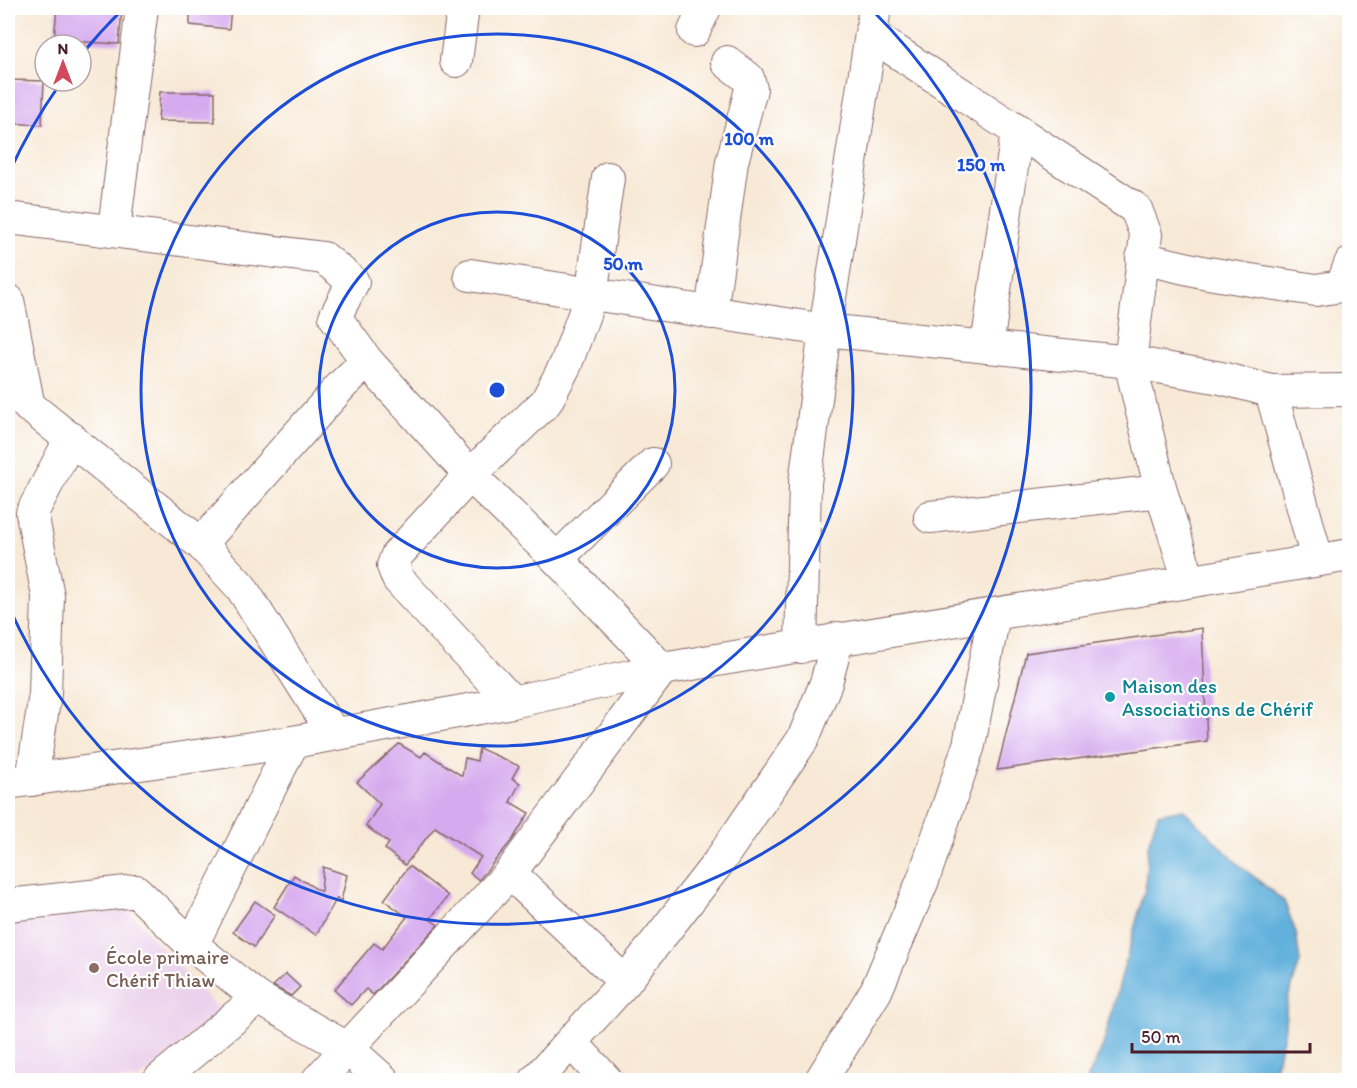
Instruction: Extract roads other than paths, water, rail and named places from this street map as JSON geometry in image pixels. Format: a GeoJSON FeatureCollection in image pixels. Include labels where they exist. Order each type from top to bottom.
{"type":"FeatureCollection","features":[{"type":"Feature","properties":{"kind":"street"},"geometry":{"type":"LineString","coordinates":[[114,230],[142,8]]}},
{"type":"Feature","properties":{"kind":"street"},"geometry":{"type":"LineString","coordinates":[[456,61],[463,8]]}},
{"type":"Feature","properties":{"kind":"street"},"geometry":{"type":"LineString","coordinates":[[801,647],[805,483],[825,330],[874,22],[1017,131],[1137,209],[1146,235],[1130,362],[1161,491],[1189,581]]}},
{"type":"Feature","properties":{"kind":"street"},"geometry":{"type":"LineString","coordinates":[[711,313],[732,162],[751,89],[748,78],[727,62]]}},
{"type":"Feature","properties":{"kind":"street"},"geometry":{"type":"LineString","coordinates":[[987,347],[1017,131]]}},
{"type":"Feature","properties":{"kind":"street"},"geometry":{"type":"LineString","coordinates":[[512,702],[398,579],[393,566],[397,555],[471,475],[546,402],[566,364],[591,295],[608,178]]}},
{"type":"Feature","properties":{"kind":"street"},"geometry":{"type":"LineString","coordinates":[[11,222],[114,230],[324,258],[353,282],[335,317],[367,361],[471,475],[557,559],[663,669]]}},
{"type":"Feature","properties":{"kind":"street"},"geometry":{"type":"LineString","coordinates":[[1142,258],[1202,272],[1316,290],[1347,281]]}},
{"type":"Feature","properties":{"kind":"street"},"geometry":{"type":"LineString","coordinates":[[470,275],[825,330],[1130,362],[1221,378],[1271,391],[1350,390]]}},
{"type":"Feature","properties":{"kind":"street"},"geometry":{"type":"LineString","coordinates":[[8,300],[18,398],[201,544],[241,587],[333,733]]}},
{"type":"Feature","properties":{"kind":"street"},"geometry":{"type":"LineString","coordinates":[[201,544],[342,385],[367,361]]}},
{"type":"Feature","properties":{"kind":"street"},"geometry":{"type":"LineString","coordinates":[[1271,391],[1317,559]]}},
{"type":"Feature","properties":{"kind":"street"},"geometry":{"type":"LineString","coordinates":[[71,438],[32,513],[48,596],[45,694],[20,781],[293,742],[512,702],[663,669],[801,647],[838,638],[994,615],[1350,555]]}},
{"type":"Feature","properties":{"kind":"street"},"geometry":{"type":"LineString","coordinates":[[557,559],[653,464]]}},
{"type":"Feature","properties":{"kind":"street"},"geometry":{"type":"LineString","coordinates":[[930,517],[1161,491]]}},
{"type":"Feature","properties":{"kind":"street"},"geometry":{"type":"LineString","coordinates":[[821,1080],[876,991],[923,880],[969,745],[994,615]]}},
{"type":"Feature","properties":{"kind":"street"},"geometry":{"type":"LineString","coordinates":[[536,1080],[625,982],[718,863],[803,739],[826,683],[838,638]]}},
{"type":"Feature","properties":{"kind":"street"},"geometry":{"type":"LineString","coordinates":[[318,1080],[510,873],[663,669]]}},
{"type":"Feature","properties":{"kind":"street"},"geometry":{"type":"LineString","coordinates":[[192,945],[293,742]]}},
{"type":"Feature","properties":{"kind":"street"},"geometry":{"type":"LineString","coordinates":[[510,873],[625,982]]}},
{"type":"Feature","properties":{"kind":"street"},"geometry":{"type":"LineString","coordinates":[[8,906],[136,891],[192,945],[258,998],[347,1048],[382,1080]]}},
{"type":"Feature","properties":{"kind":"street"},"geometry":{"type":"LineString","coordinates":[[159,1080],[258,998]]}},
{"type":"Feature","properties":{"kind":"street"},"geometry":{"type":"LineString","coordinates":[[572,1043],[606,1080]]}},
{"type":"Feature","properties":{"kind":"water"},"geometry":{"type":"Polygon","coordinates":[[[1183,809],[1238,864],[1284,901],[1296,933],[1300,962],[1287,1001],[1284,1034],[1272,1080],[1087,1080],[1103,1046],[1145,889],[1148,846],[1158,814],[1183,809]]]}},
{"type":"Feature","properties":{"kind":"place","name":"Maison des Associations de Chérif"},"geometry":{"type":"Point","coordinates":[1110,697]}},
{"type":"Feature","properties":{"kind":"place","name":"École primaire Chérif Thiaw"},"geometry":{"type":"Point","coordinates":[94,968]}}]}
